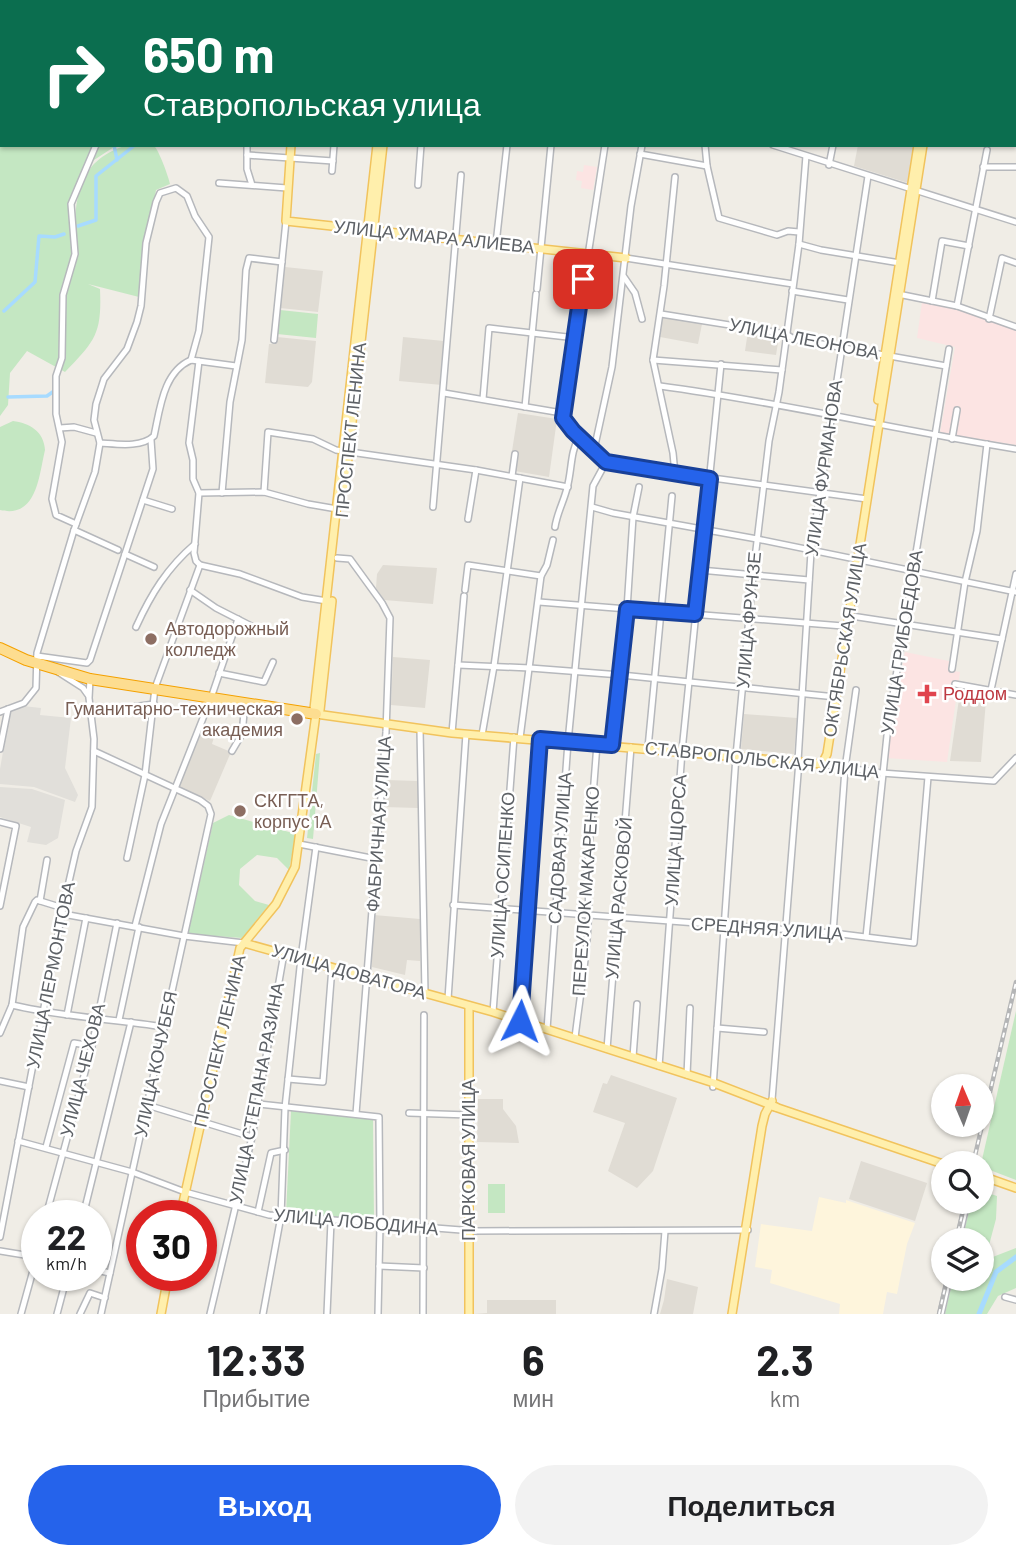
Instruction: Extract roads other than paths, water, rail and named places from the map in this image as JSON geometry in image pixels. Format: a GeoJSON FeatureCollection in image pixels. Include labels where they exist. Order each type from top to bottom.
{"type":"FeatureCollection","features":[{"type":"Feature","properties":{"kind":"highway","name":"СТАВРОПОЛЬСКАЯ УЛИЦА"},"geometry":{"type":"LineString","coordinates":[[0,647],[56,670],[90,679],[316,714]]}},
{"type":"Feature","properties":{"kind":"main road"},"geometry":{"type":"LineString","coordinates":[[286,221],[291,147]]}},
{"type":"Feature","properties":{"kind":"main road","name":"ПРОСПЕКТ ЛЕНИНА"},"geometry":{"type":"LineString","coordinates":[[316,714],[320,710],[337,558],[377,147]]}},
{"type":"Feature","properties":{"kind":"main road","name":"ПРОСПЕКТ ЛЕНИНА"},"geometry":{"type":"LineString","coordinates":[[370,229],[383,147]]}},
{"type":"Feature","properties":{"kind":"main road","name":"ОКТЯБРЬСКАЯ УЛИЦА"},"geometry":{"type":"LineString","coordinates":[[898,294],[900,263],[921,147]]}},
{"type":"Feature","properties":{"kind":"main road","name":"ОКТЯБРЬСКАЯ УЛИЦА"},"geometry":{"type":"LineString","coordinates":[[822,764],[913,190]]}},
{"type":"Feature","properties":{"kind":"main road","name":"УЛИЦА УМАРА АЛИЕВА"},"geometry":{"type":"LineString","coordinates":[[286,221],[626,258]]}},
{"type":"Feature","properties":{"kind":"main road","name":"ПРОСПЕКТ ЛЕНИНА"},"geometry":{"type":"LineString","coordinates":[[183,1200],[240,948],[276,904],[295,867],[316,714],[314,709],[346,451]]}},
{"type":"Feature","properties":{"kind":"main road","name":"ОКТЯБРЬСКАЯ УЛИЦА"},"geometry":{"type":"LineString","coordinates":[[834,697],[843,626],[847,615]]}},
{"type":"Feature","properties":{"kind":"main road","name":"СТАВРОПОЛЬСКАЯ УЛИЦА"},"geometry":{"type":"LineString","coordinates":[[316,714],[452,733],[822,764]]}},
{"type":"Feature","properties":{"kind":"main road","name":"УЛИЦА ДОВАТОРА"},"geometry":{"type":"LineString","coordinates":[[244,943],[448,999],[713,1085],[931,1160]]}},
{"type":"Feature","properties":{"kind":"main road","name":"УЛИЦА ДОВАТОРА"},"geometry":{"type":"LineString","coordinates":[[470,1007],[547,1029],[713,1085]]}},
{"type":"Feature","properties":{"kind":"main road","name":"ПАРКОВАЯ УЛИЦА"},"geometry":{"type":"LineString","coordinates":[[469,1314],[470,1007]]}},
{"type":"Feature","properties":{"kind":"main road"},"geometry":{"type":"LineString","coordinates":[[733,1314],[765,1121],[771,1105]]}},
{"type":"Feature","properties":{"kind":"main road"},"geometry":{"type":"LineString","coordinates":[[994,1181],[1016,1188]]}},
{"type":"Feature","properties":{"kind":"main road"},"geometry":{"type":"LineString","coordinates":[[161,1314],[165,1291]]}},
{"type":"Feature","properties":{"kind":"street"},"geometry":{"type":"LineString","coordinates":[[95,147],[71,204],[75,254],[63,295],[62,358],[56,376],[56,414],[62,452],[52,504],[56,514],[118,550]]}},
{"type":"Feature","properties":{"kind":"street"},"geometry":{"type":"LineString","coordinates":[[247,147],[247,169],[251,185]]}},
{"type":"Feature","properties":{"kind":"street"},"geometry":{"type":"LineString","coordinates":[[332,171],[334,147]]}},
{"type":"Feature","properties":{"kind":"street"},"geometry":{"type":"LineString","coordinates":[[418,185],[421,147]]}},
{"type":"Feature","properties":{"kind":"street"},"geometry":{"type":"LineString","coordinates":[[496,244],[507,147]]}},
{"type":"Feature","properties":{"kind":"street"},"geometry":{"type":"LineString","coordinates":[[525,407],[551,147]]}},
{"type":"Feature","properties":{"kind":"street"},"geometry":{"type":"LineString","coordinates":[[563,418],[605,147]]}},
{"type":"Feature","properties":{"kind":"street"},"geometry":{"type":"LineString","coordinates":[[594,450],[612,367],[631,206],[642,147]]}},
{"type":"Feature","properties":{"kind":"street"},"geometry":{"type":"LineString","coordinates":[[705,147],[719,218],[777,235],[788,231],[799,232]]}},
{"type":"Feature","properties":{"kind":"street"},"geometry":{"type":"LineString","coordinates":[[779,147],[1016,222]]}},
{"type":"Feature","properties":{"kind":"street"},"geometry":{"type":"LineString","coordinates":[[829,165],[833,147]]}},
{"type":"Feature","properties":{"kind":"street"},"geometry":{"type":"LineString","coordinates":[[957,306],[987,150]]}},
{"type":"Feature","properties":{"kind":"street"},"geometry":{"type":"LineString","coordinates":[[640,154],[707,166]]}},
{"type":"Feature","properties":{"kind":"street"},"geometry":{"type":"LineString","coordinates":[[247,155],[333,161]]}},
{"type":"Feature","properties":{"kind":"street","name":"УЛИЦА ФРУНЗЕ"},"geometry":{"type":"LineString","coordinates":[[713,1085],[736,756],[753,575],[799,244],[806,156]]}},
{"type":"Feature","properties":{"kind":"street"},"geometry":{"type":"LineString","coordinates":[[983,167],[1016,167]]}},
{"type":"Feature","properties":{"kind":"street"},"geometry":{"type":"LineString","coordinates":[[433,507],[461,175]]}},
{"type":"Feature","properties":{"kind":"street","name":"УЛИЦА ФУРМАНОВА"},"geometry":{"type":"LineString","coordinates":[[771,1105],[787,930],[811,552],[868,176]]}},
{"type":"Feature","properties":{"kind":"street"},"geometry":{"type":"LineString","coordinates":[[675,177],[661,314],[653,360],[675,474]]}},
{"type":"Feature","properties":{"kind":"street"},"geometry":{"type":"LineString","coordinates":[[219,183],[287,188]]}},
{"type":"Feature","properties":{"kind":"street"},"geometry":{"type":"LineString","coordinates":[[0,712],[24,703],[34,692],[38,681],[36,661],[75,527],[95,472],[100,443],[96,433],[96,404],[104,379],[127,349],[137,322],[141,306],[146,243],[156,202],[160,193],[167,190],[180,189],[187,196],[195,216],[209,237],[199,331],[191,359]]}},
{"type":"Feature","properties":{"kind":"street"},"geometry":{"type":"LineString","coordinates":[[274,340],[286,221]]}},
{"type":"Feature","properties":{"kind":"street"},"geometry":{"type":"LineString","coordinates":[[932,301],[942,241],[969,246]]}},
{"type":"Feature","properties":{"kind":"street"},"geometry":{"type":"LineString","coordinates":[[799,244],[900,263]]}},
{"type":"Feature","properties":{"kind":"street"},"geometry":{"type":"LineString","coordinates":[[989,318],[1002,255],[1016,263]]}},
{"type":"Feature","properties":{"kind":"street"},"geometry":{"type":"LineString","coordinates":[[222,493],[230,402],[236,366],[240,362],[249,258],[282,262]]}},
{"type":"Feature","properties":{"kind":"street","name":"УЛИЦА УМАРА АЛИЕВА"},"geometry":{"type":"LineString","coordinates":[[626,258],[698,268],[848,300]]}},
{"type":"Feature","properties":{"kind":"street"},"geometry":{"type":"LineString","coordinates":[[624,277],[635,293],[642,318]]}},
{"type":"Feature","properties":{"kind":"street"},"geometry":{"type":"LineString","coordinates":[[898,294],[957,306],[1016,327]]}},
{"type":"Feature","properties":{"kind":"street","name":"УЛИЦА ЛЕОНОВА"},"geometry":{"type":"LineString","coordinates":[[661,314],[786,334],[794,339],[956,364]]}},
{"type":"Feature","properties":{"kind":"street"},"geometry":{"type":"LineString","coordinates":[[483,399],[489,328],[576,338]]}},
{"type":"Feature","properties":{"kind":"street","name":"УЛИЦА ГРИБОЕДОВА"},"geometry":{"type":"LineString","coordinates":[[866,937],[881,773],[949,349]]}},
{"type":"Feature","properties":{"kind":"street"},"geometry":{"type":"LineString","coordinates":[[36,661],[87,663],[90,660],[153,469],[151,440],[160,404],[177,367],[191,359],[236,366]]}},
{"type":"Feature","properties":{"kind":"street"},"geometry":{"type":"LineString","coordinates":[[653,360],[782,370]]}},
{"type":"Feature","properties":{"kind":"street"},"geometry":{"type":"LineString","coordinates":[[199,361],[189,443],[193,460],[192,479],[199,493],[195,557],[200,565],[240,574],[302,597],[327,601]]}},
{"type":"Feature","properties":{"kind":"street","name":"УЛИЦА ЩОРСА"},"geometry":{"type":"LineString","coordinates":[[659,1066],[682,751],[721,364]]}},
{"type":"Feature","properties":{"kind":"street"},"geometry":{"type":"LineString","coordinates":[[660,386],[719,394],[1016,449]]}},
{"type":"Feature","properties":{"kind":"street"},"geometry":{"type":"LineString","coordinates":[[444,393],[556,412],[606,462],[675,474],[865,499]]}},
{"type":"Feature","properties":{"kind":"street"},"geometry":{"type":"LineString","coordinates":[[952,439],[957,410]]}},
{"type":"Feature","properties":{"kind":"street"},"geometry":{"type":"LineString","coordinates":[[60,428],[74,427],[96,433]]}},
{"type":"Feature","properties":{"kind":"street"},"geometry":{"type":"LineString","coordinates":[[264,492],[268,432],[313,439],[336,450],[476,470],[568,487]]}},
{"type":"Feature","properties":{"kind":"street"},"geometry":{"type":"LineString","coordinates":[[555,527],[568,487],[575,444],[579,437]]}},
{"type":"Feature","properties":{"kind":"street"},"geometry":{"type":"LineString","coordinates":[[100,443],[126,444],[151,440]]}},
{"type":"Feature","properties":{"kind":"street"},"geometry":{"type":"LineString","coordinates":[[952,668],[965,582],[977,531],[987,444]]}},
{"type":"Feature","properties":{"kind":"street"},"geometry":{"type":"LineString","coordinates":[[512,476],[514,454]]}},
{"type":"Feature","properties":{"kind":"street","name":"САДОВАЯ УЛИЦА"},"geometry":{"type":"LineString","coordinates":[[547,1029],[568,741],[593,486],[606,462]]}},
{"type":"Feature","properties":{"kind":"street"},"geometry":{"type":"LineString","coordinates":[[468,519],[476,470]]}},
{"type":"Feature","properties":{"kind":"street"},"geometry":{"type":"LineString","coordinates":[[482,735],[520,478]]}},
{"type":"Feature","properties":{"kind":"street"},"geometry":{"type":"LineString","coordinates":[[612,745],[621,675],[633,517],[639,487]]}},
{"type":"Feature","properties":{"kind":"street"},"geometry":{"type":"LineString","coordinates":[[199,493],[264,492],[308,505],[337,509]]}},
{"type":"Feature","properties":{"kind":"street"},"geometry":{"type":"LineString","coordinates":[[648,748],[672,496]]}},
{"type":"Feature","properties":{"kind":"street"},"geometry":{"type":"LineString","coordinates":[[143,500],[172,509]]}},
{"type":"Feature","properties":{"kind":"street"},"geometry":{"type":"LineString","coordinates":[[592,507],[1014,592]]}},
{"type":"Feature","properties":{"kind":"street","name":"УЛИЦА ОСИПЕНКО"},"geometry":{"type":"LineString","coordinates":[[493,1012],[517,737],[530,667],[541,576],[554,540]]}},
{"type":"Feature","properties":{"kind":"street"},"geometry":{"type":"LineString","coordinates":[[136,627],[151,594],[168,570],[195,544]]}},
{"type":"Feature","properties":{"kind":"street"},"geometry":{"type":"LineString","coordinates":[[125,554],[155,567]]}},
{"type":"Feature","properties":{"kind":"street","name":"ФАБРИЧНАЯ УЛИЦА"},"geometry":{"type":"LineString","coordinates":[[337,558],[350,559],[390,618],[386,724],[356,1114]]}},
{"type":"Feature","properties":{"kind":"street"},"geometry":{"type":"LineString","coordinates":[[127,858],[145,775],[155,688],[200,565]]}},
{"type":"Feature","properties":{"kind":"street"},"geometry":{"type":"LineString","coordinates":[[452,733],[468,565],[541,576]]}},
{"type":"Feature","properties":{"kind":"street"},"geometry":{"type":"LineString","coordinates":[[700,570],[809,580]]}},
{"type":"Feature","properties":{"kind":"street"},"geometry":{"type":"LineString","coordinates":[[991,690],[1016,574]]}},
{"type":"Feature","properties":{"kind":"street"},"geometry":{"type":"LineString","coordinates":[[190,590],[265,633]]}},
{"type":"Feature","properties":{"kind":"street"},"geometry":{"type":"LineString","coordinates":[[539,602],[843,626]]}},
{"type":"Feature","properties":{"kind":"street"},"geometry":{"type":"LineString","coordinates":[[847,615],[1002,639]]}},
{"type":"Feature","properties":{"kind":"street"},"geometry":{"type":"LineString","coordinates":[[119,1020],[150,862],[161,824],[211,698],[238,619]]}},
{"type":"Feature","properties":{"kind":"street"},"geometry":{"type":"LineString","coordinates":[[219,673],[264,682],[273,662]]}},
{"type":"Feature","properties":{"kind":"street"},"geometry":{"type":"LineString","coordinates":[[458,665],[530,667],[834,697]]}},
{"type":"Feature","properties":{"kind":"street"},"geometry":{"type":"LineString","coordinates":[[56,670],[83,688],[89,698]]}},
{"type":"Feature","properties":{"kind":"street","name":"УЛИЦА ЛЕРМОНТОВА"},"geometry":{"type":"LineString","coordinates":[[0,1237],[63,911],[76,851],[92,807],[94,751],[90,679]]}},
{"type":"Feature","properties":{"kind":"street"},"geometry":{"type":"LineString","coordinates":[[955,684],[1016,695]]}},
{"type":"Feature","properties":{"kind":"street"},"geometry":{"type":"LineString","coordinates":[[833,933],[845,769],[856,690]]}},
{"type":"Feature","properties":{"kind":"street"},"geometry":{"type":"LineString","coordinates":[[232,751],[242,734],[245,703]]}},
{"type":"Feature","properties":{"kind":"street"},"geometry":{"type":"LineString","coordinates":[[91,713],[154,705]]}},
{"type":"Feature","properties":{"kind":"street"},"geometry":{"type":"LineString","coordinates":[[0,749],[8,709]]}},
{"type":"Feature","properties":{"kind":"street"},"geometry":{"type":"LineString","coordinates":[[420,729],[425,993]]}},
{"type":"Feature","properties":{"kind":"street"},"geometry":{"type":"LineString","coordinates":[[448,999],[466,734]]}},
{"type":"Feature","properties":{"kind":"street"},"geometry":{"type":"LineString","coordinates":[[520,1021],[540,739]]}},
{"type":"Feature","properties":{"kind":"street","name":"ПЕРЕУЛОК МАКАРЕНКО"},"geometry":{"type":"LineString","coordinates":[[575,1038],[588,915],[590,886],[587,873],[597,744]]}},
{"type":"Feature","properties":{"kind":"street","name":"УЛИЦА РАСКОВОЙ"},"geometry":{"type":"LineString","coordinates":[[607,1049],[631,747]]}},
{"type":"Feature","properties":{"kind":"street"},"geometry":{"type":"LineString","coordinates":[[94,751],[175,789]]}},
{"type":"Feature","properties":{"kind":"street","name":"СТАВРОПОЛЬСКАЯ УЛИЦА"},"geometry":{"type":"LineString","coordinates":[[822,764],[881,773],[994,782],[1016,758]]}},
{"type":"Feature","properties":{"kind":"street","name":"СРЕДНЯЯ УЛИЦА"},"geometry":{"type":"LineString","coordinates":[[453,905],[833,933],[914,943],[928,777]]}},
{"type":"Feature","properties":{"kind":"street","name":"УЛИЦА КОЧУБЕЯ"},"geometry":{"type":"LineString","coordinates":[[112,1264],[211,814],[205,803],[175,789]]}},
{"type":"Feature","properties":{"kind":"street"},"geometry":{"type":"LineString","coordinates":[[0,822],[16,826],[0,906]]}},
{"type":"Feature","properties":{"kind":"street"},"geometry":{"type":"LineString","coordinates":[[299,844],[376,859]]}},
{"type":"Feature","properties":{"kind":"street"},"geometry":{"type":"LineString","coordinates":[[263,1314],[281,1216],[285,1108],[316,847]]}},
{"type":"Feature","properties":{"kind":"street"},"geometry":{"type":"LineString","coordinates":[[0,1034],[12,1005],[23,927],[35,902],[40,901],[47,860]]}},
{"type":"Feature","properties":{"kind":"street"},"geometry":{"type":"LineString","coordinates":[[0,862],[8,863]]}},
{"type":"Feature","properties":{"kind":"street","name":"УЛИЦА ДОВАТОРА"},"geometry":{"type":"LineString","coordinates":[[40,901],[86,918],[184,936],[244,943]]}},
{"type":"Feature","properties":{"kind":"street"},"geometry":{"type":"LineString","coordinates":[[67,1015],[86,918]]}},
{"type":"Feature","properties":{"kind":"street","name":"УЛИЦА ЧЕХОВА"},"geometry":{"type":"LineString","coordinates":[[50,1200],[92,1046],[117,923]]}},
{"type":"Feature","properties":{"kind":"street","name":"УЛИЦА СТЕПАНА РАЗИНА"},"geometry":{"type":"LineString","coordinates":[[210,1314],[253,1137],[285,953]]}},
{"type":"Feature","properties":{"kind":"street"},"geometry":{"type":"LineString","coordinates":[[288,1079],[323,1082],[332,967]]}},
{"type":"Feature","properties":{"kind":"street"},"geometry":{"type":"LineString","coordinates":[[633,1058],[637,1003]]}},
{"type":"Feature","properties":{"kind":"street"},"geometry":{"type":"LineString","coordinates":[[12,1005],[43,1012],[164,1027]]}},
{"type":"Feature","properties":{"kind":"street"},"geometry":{"type":"LineString","coordinates":[[470,1007],[472,1024]]}},
{"type":"Feature","properties":{"kind":"street"},"geometry":{"type":"LineString","coordinates":[[687,1075],[690,1008]]}},
{"type":"Feature","properties":{"kind":"street"},"geometry":{"type":"LineString","coordinates":[[424,1015],[424,1314]]}},
{"type":"Feature","properties":{"kind":"street"},"geometry":{"type":"LineString","coordinates":[[86,1200],[131,1022]]}},
{"type":"Feature","properties":{"kind":"street"},"geometry":{"type":"LineString","coordinates":[[717,1028],[764,1032]]}},
{"type":"Feature","properties":{"kind":"street"},"geometry":{"type":"LineString","coordinates":[[46,1147],[74,1043],[92,1046]]}},
{"type":"Feature","properties":{"kind":"street"},"geometry":{"type":"LineString","coordinates":[[0,1081],[29,1087]]}},
{"type":"Feature","properties":{"kind":"street"},"geometry":{"type":"LineString","coordinates":[[258,1104],[379,1116],[378,1314]]}},
{"type":"Feature","properties":{"kind":"street"},"geometry":{"type":"LineString","coordinates":[[147,1105],[253,1137]]}},
{"type":"Feature","properties":{"kind":"street"},"geometry":{"type":"LineString","coordinates":[[409,1112],[469,1115]]}},
{"type":"Feature","properties":{"kind":"street","name":"УЛИЦА ЛОБОДИНА"},"geometry":{"type":"LineString","coordinates":[[18,1141],[132,1172],[185,1192],[281,1216],[471,1231],[746,1230]]}},
{"type":"Feature","properties":{"kind":"street"},"geometry":{"type":"LineString","coordinates":[[258,1212],[271,1153],[285,1150]]}},
{"type":"Feature","properties":{"kind":"street"},"geometry":{"type":"LineString","coordinates":[[327,1314],[331,1221]]}},
{"type":"Feature","properties":{"kind":"street"},"geometry":{"type":"LineString","coordinates":[[654,1314],[665,1231]]}},
{"type":"Feature","properties":{"kind":"street"},"geometry":{"type":"LineString","coordinates":[[0,1251],[21,1254]]}},
{"type":"Feature","properties":{"kind":"street"},"geometry":{"type":"LineString","coordinates":[[379,1266],[424,1268]]}},
{"type":"Feature","properties":{"kind":"street"},"geometry":{"type":"LineString","coordinates":[[21,1314],[27,1291]]}},
{"type":"Feature","properties":{"kind":"street"},"geometry":{"type":"LineString","coordinates":[[57,1314],[63,1291]]}},
{"type":"Feature","properties":{"kind":"street","name":"УЛИЦА КОЧУБЕЯ"},"geometry":{"type":"LineString","coordinates":[[101,1314],[106,1291]]}},
{"type":"Feature","properties":{"kind":"street"},"geometry":{"type":"LineString","coordinates":[[941,1314],[946,1291]]}},
{"type":"Feature","properties":{"kind":"street"},"geometry":{"type":"LineString","coordinates":[[79,1314],[90,1293],[105,1298]]}},
{"type":"Feature","properties":{"kind":"street"},"geometry":{"type":"LineString","coordinates":[[1005,1297],[1016,1300]]}},
{"type":"Feature","properties":{"kind":"waterway"},"geometry":{"type":"LineString","coordinates":[[114,147],[117,160]]}},
{"type":"Feature","properties":{"kind":"waterway"},"geometry":{"type":"LineString","coordinates":[[78,226],[96,220],[96,176],[132,147]]}},
{"type":"Feature","properties":{"kind":"waterway"},"geometry":{"type":"LineString","coordinates":[[4,311],[35,282],[39,236],[55,237],[64,234]]}},
{"type":"Feature","properties":{"kind":"waterway"},"geometry":{"type":"LineString","coordinates":[[8,397],[47,396],[54,391]]}},
{"type":"Feature","properties":{"kind":"waterway"},"geometry":{"type":"LineString","coordinates":[[979,1314],[996,1272],[1016,1257]]}},
{"type":"Feature","properties":{"kind":"railway"},"geometry":{"type":"LineString","coordinates":[[976,1151],[1016,982]]}},
{"type":"Feature","properties":{"kind":"railway"},"geometry":{"type":"LineString","coordinates":[[959,1228],[962,1214]]}},
{"type":"Feature","properties":{"kind":"railway"},"geometry":{"type":"LineString","coordinates":[[939,1314],[944,1291]]}},
{"type":"Feature","properties":{"kind":"place","name":"Автодорожный колледж"},"geometry":{"type":"Point","coordinates":[151,639]}},
{"type":"Feature","properties":{"kind":"place","name":"Роддом"},"geometry":{"type":"Point","coordinates":[927,694]}},
{"type":"Feature","properties":{"kind":"place","name":"Гуманитарно-техническая академия"},"geometry":{"type":"Point","coordinates":[297,719]}},
{"type":"Feature","properties":{"kind":"place","name":"СКГГТА, корпус 1А"},"geometry":{"type":"Point","coordinates":[240,811]}}]}
